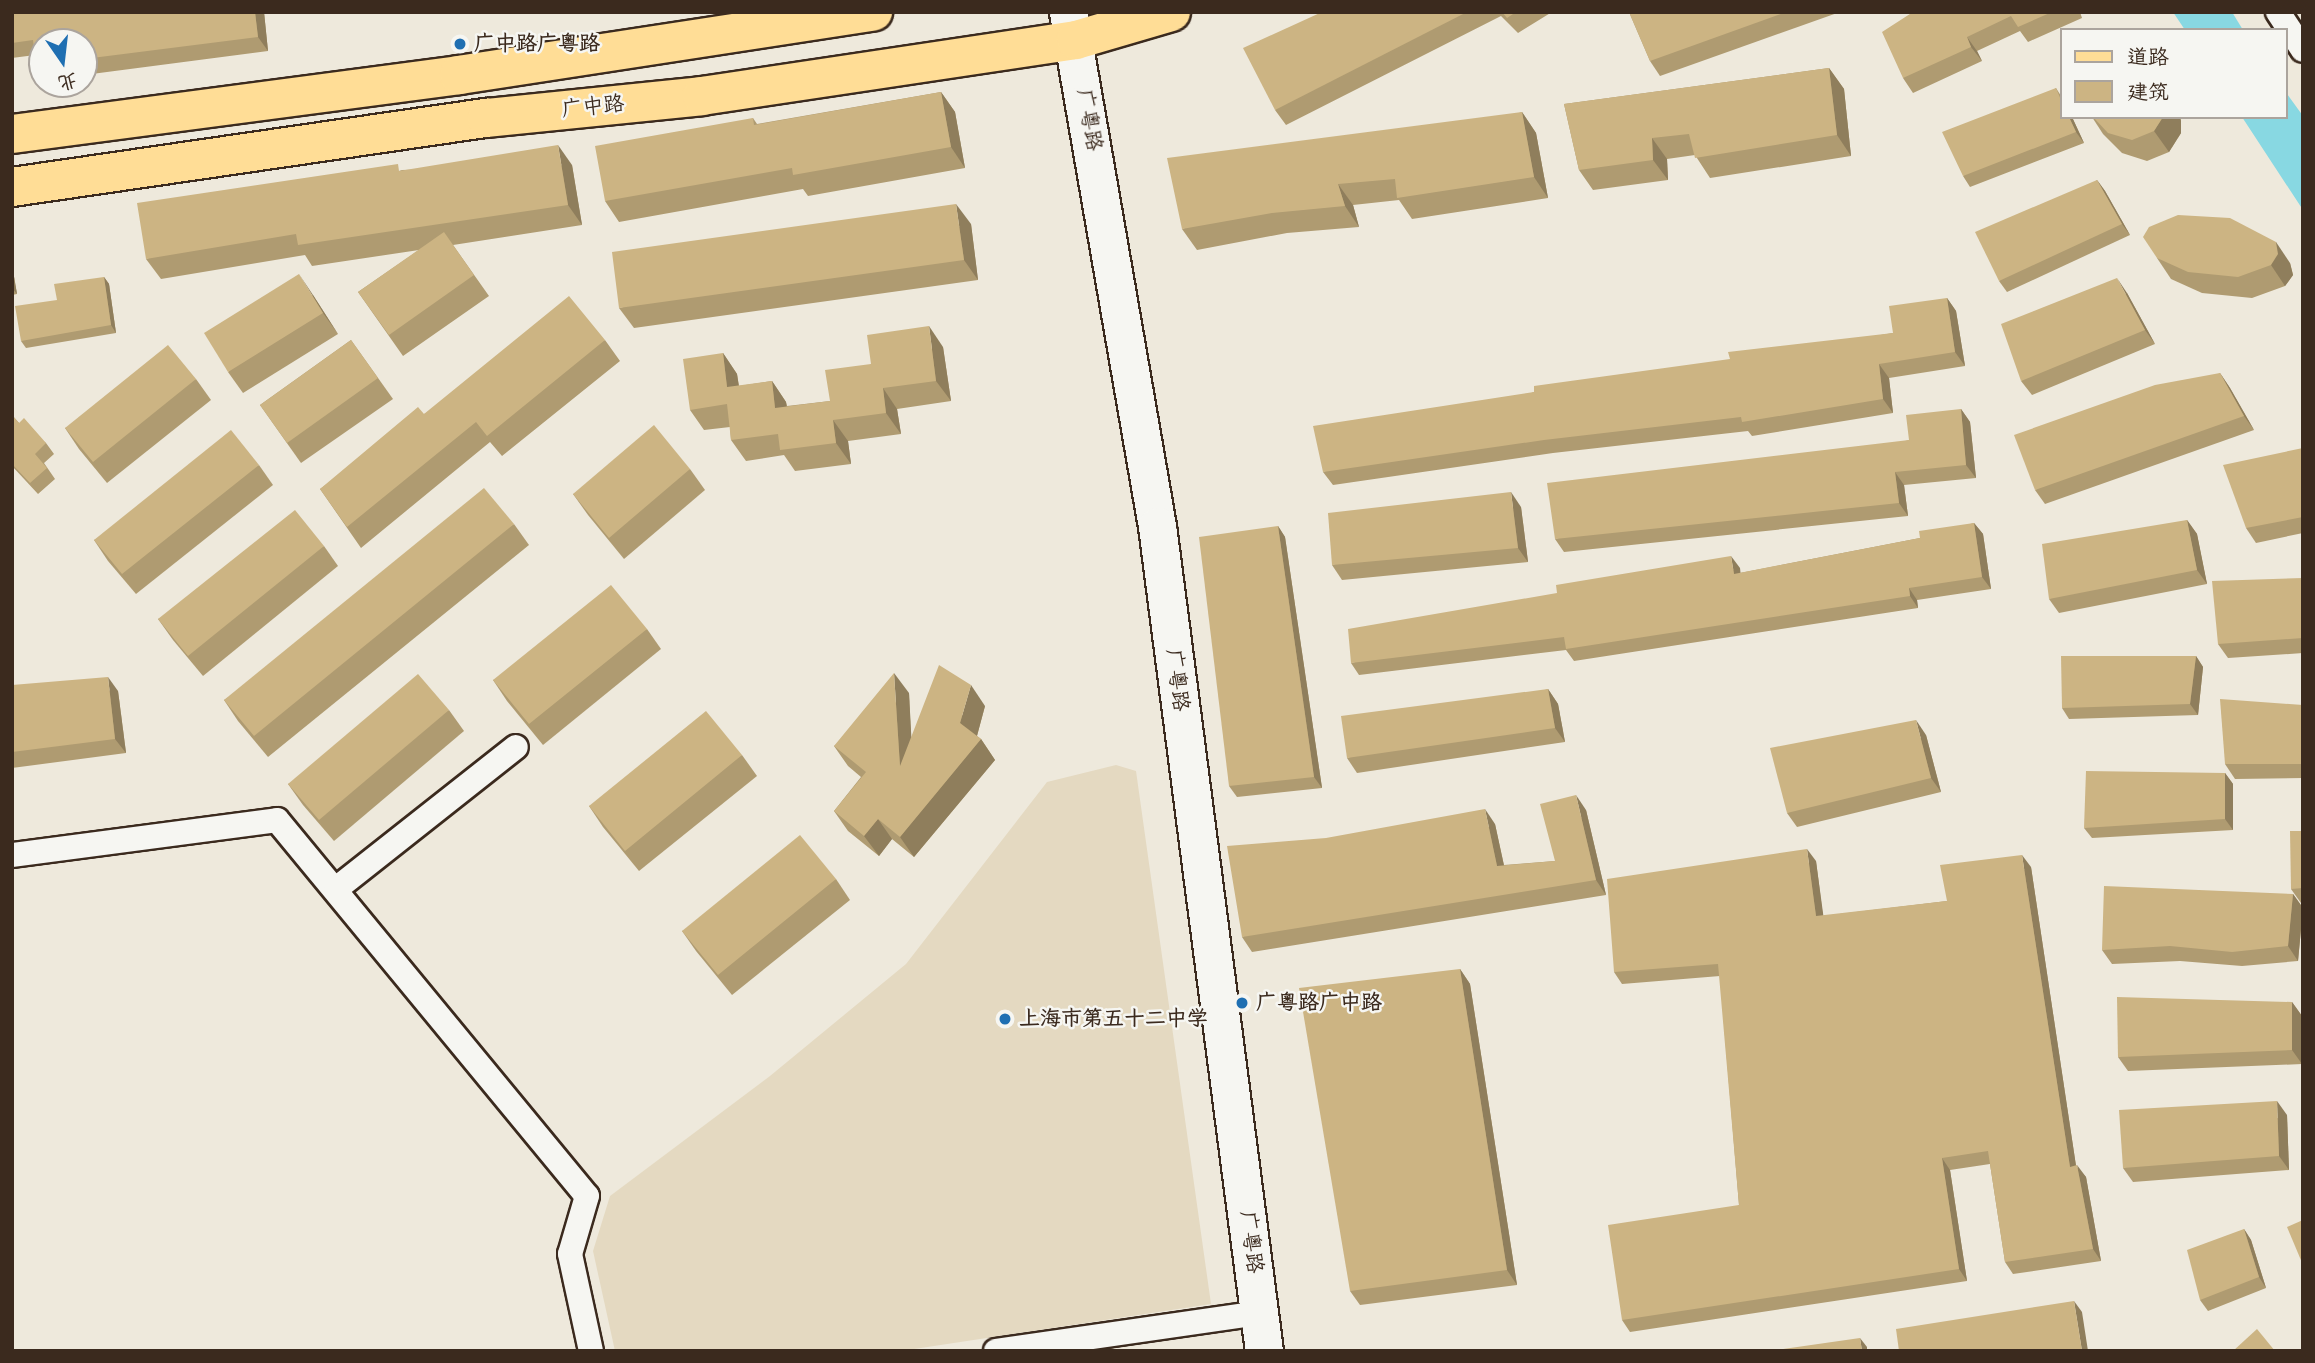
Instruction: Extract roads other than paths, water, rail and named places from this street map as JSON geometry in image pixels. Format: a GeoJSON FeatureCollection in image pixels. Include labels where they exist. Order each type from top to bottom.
{"type":"FeatureCollection","features":[{"type":"Feature","properties":{"kind":"main road"},"geometry":{"type":"LineString","coordinates":[[12,134],[459,75],[873,12]]}},
{"type":"Feature","properties":{"kind":"main road","name":"广中路"},"geometry":{"type":"LineString","coordinates":[[12,187],[487,118],[702,96],[1072,26],[1171,12]]}},
{"type":"Feature","properties":{"kind":"main road","name":"广粤路"},"geometry":{"type":"LineString","coordinates":[[1072,26],[1157,526],[1264,1351]]}},
{"type":"Feature","properties":{"kind":"street"},"geometry":{"type":"LineString","coordinates":[[2277,12],[2303,50]]}},
{"type":"Feature","properties":{"kind":"street"},"geometry":{"type":"LineString","coordinates":[[336,889],[516,747]]}},
{"type":"Feature","properties":{"kind":"street"},"geometry":{"type":"LineString","coordinates":[[12,855],[277,820],[587,1196],[570,1254],[591,1351]]}},
{"type":"Feature","properties":{"kind":"street"},"geometry":{"type":"LineString","coordinates":[[996,1351],[1260,1313]]}},
{"type":"Feature","properties":{"kind":"water"},"geometry":{"type":"Polygon","coordinates":[[[2173,12],[2232,12],[2242,28],[2184,28],[2173,12]]]}},
{"type":"Feature","properties":{"kind":"water"},"geometry":{"type":"Polygon","coordinates":[[[2287,94],[2303,116],[2303,210],[2243,119],[2287,119],[2287,94]]]}},
{"type":"Feature","properties":{"kind":"place","name":"广中路广粤路"},"geometry":{"type":"Point","coordinates":[460,44]}},
{"type":"Feature","properties":{"kind":"place","name":"广粤路广中路"},"geometry":{"type":"Point","coordinates":[1242,1003]}},
{"type":"Feature","properties":{"kind":"place","name":"上海市第五十二中学"},"geometry":{"type":"Point","coordinates":[1005,1019]}}]}
